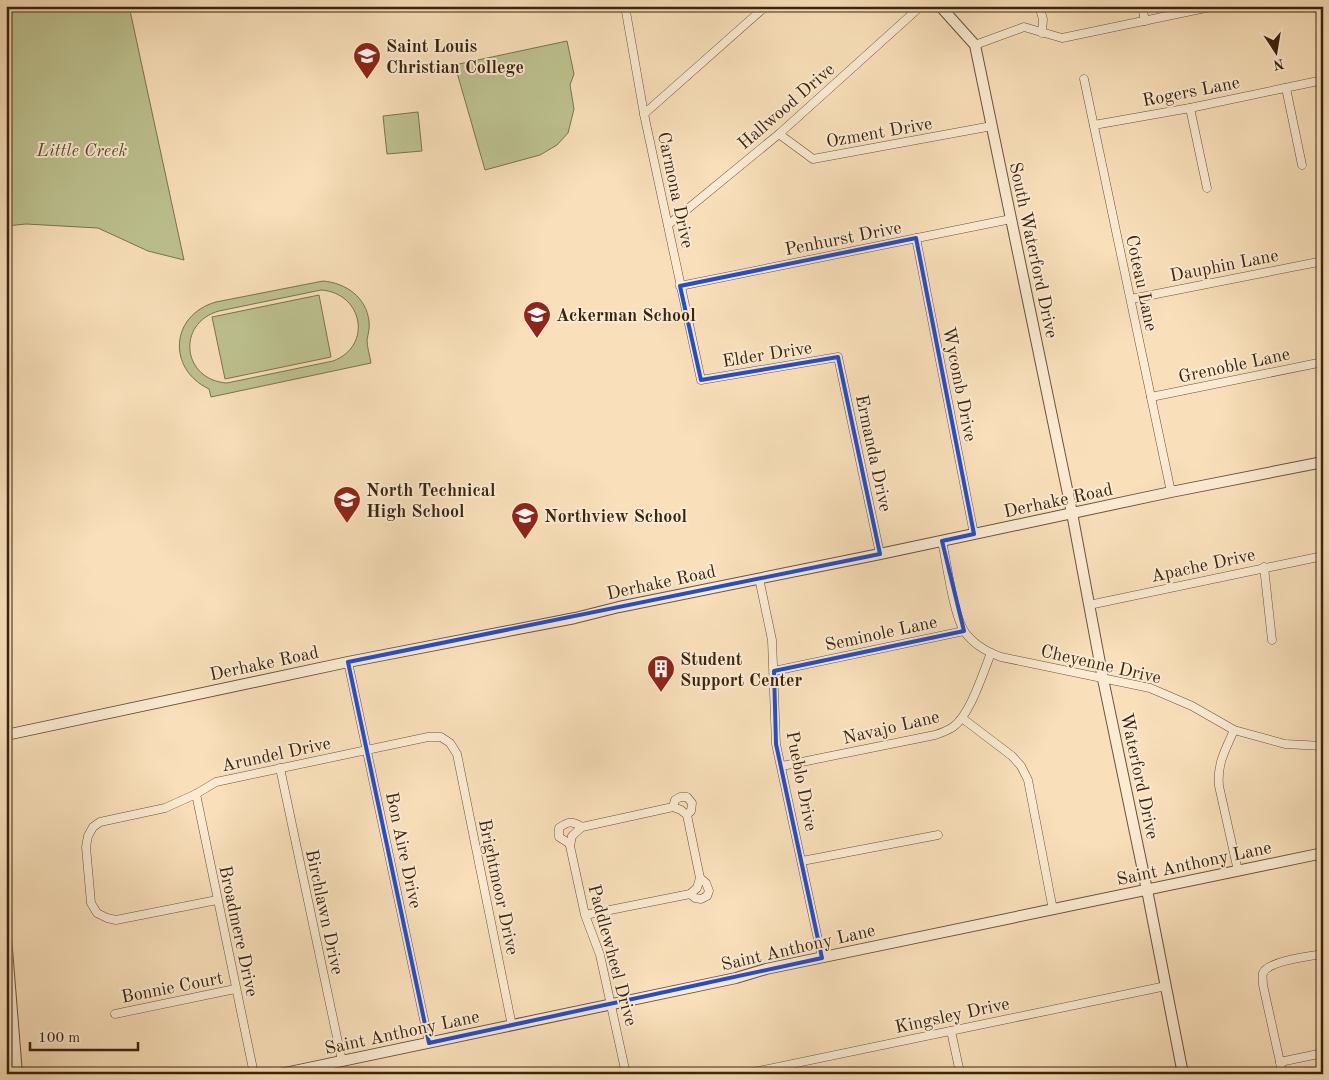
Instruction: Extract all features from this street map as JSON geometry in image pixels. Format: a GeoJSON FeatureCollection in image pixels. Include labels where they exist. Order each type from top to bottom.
{"type":"FeatureCollection","features":[{"type":"Feature","properties":{"kind":"street","name":"Carmona Drive"},"geometry":{"type":"LineString","coordinates":[[625,6],[644,114],[701,380]]}},
{"type":"Feature","properties":{"kind":"street"},"geometry":{"type":"LineString","coordinates":[[644,114],[766,6]]}},
{"type":"Feature","properties":{"kind":"street","name":"Hallwood Drive"},"geometry":{"type":"LineString","coordinates":[[668,226],[779,134],[921,6]]}},
{"type":"Feature","properties":{"kind":"street"},"geometry":{"type":"LineString","coordinates":[[940,6],[976,45],[1024,27],[1062,38],[1215,6]]}},
{"type":"Feature","properties":{"kind":"street"},"geometry":{"type":"LineString","coordinates":[[1039,6],[1043,19],[1042,32]]}},
{"type":"Feature","properties":{"kind":"street"},"geometry":{"type":"LineString","coordinates":[[1142,6],[1145,21]]}},
{"type":"Feature","properties":{"kind":"street","name":"South Waterford Drive"},"geometry":{"type":"LineString","coordinates":[[976,45],[1072,514]]}},
{"type":"Feature","properties":{"kind":"street","name":"Coteau Lane"},"geometry":{"type":"LineString","coordinates":[[1084,79],[1171,492]]}},
{"type":"Feature","properties":{"kind":"street","name":"Rogers Lane"},"geometry":{"type":"LineString","coordinates":[[1094,125],[1190,108],[1323,80]]}},
{"type":"Feature","properties":{"kind":"street"},"geometry":{"type":"LineString","coordinates":[[1286,88],[1302,165]]}},
{"type":"Feature","properties":{"kind":"street"},"geometry":{"type":"LineString","coordinates":[[1190,108],[1207,188]]}},
{"type":"Feature","properties":{"kind":"street","name":"Ozment Drive"},"geometry":{"type":"LineString","coordinates":[[779,134],[813,159],[992,126]]}},
{"type":"Feature","properties":{"kind":"street","name":"Penhurst Drive"},"geometry":{"type":"LineString","coordinates":[[680,286],[1011,219]]}},
{"type":"Feature","properties":{"kind":"street","name":"Wycomb Drive"},"geometry":{"type":"LineString","coordinates":[[916,238],[974,534]]}},
{"type":"Feature","properties":{"kind":"street","name":"Dauphin Lane"},"geometry":{"type":"LineString","coordinates":[[1130,299],[1323,261]]}},
{"type":"Feature","properties":{"kind":"street","name":"Elder Drive"},"geometry":{"type":"LineString","coordinates":[[701,380],[838,357]]}},
{"type":"Feature","properties":{"kind":"street","name":"Ermanda Drive"},"geometry":{"type":"LineString","coordinates":[[838,357],[880,554]]}},
{"type":"Feature","properties":{"kind":"street","name":"Grenoble Lane"},"geometry":{"type":"LineString","coordinates":[[1151,397],[1323,362]]}},
{"type":"Feature","properties":{"kind":"street","name":"Derhake Road"},"geometry":{"type":"LineString","coordinates":[[6,735],[348,662],[575,618],[619,607],[1323,462]]}},
{"type":"Feature","properties":{"kind":"street","name":"Waterford Drive"},"geometry":{"type":"LineString","coordinates":[[1072,514],[1103,679],[1183,1074]]}},
{"type":"Feature","properties":{"kind":"street","name":"Cheyenne Drive"},"geometry":{"type":"LineString","coordinates":[[942,541],[958,616],[964,630],[981,648],[991,653],[1150,688],[1192,706],[1234,730],[1285,744],[1323,746]]}},
{"type":"Feature","properties":{"kind":"street","name":"Apache Drive"},"geometry":{"type":"LineString","coordinates":[[1089,604],[1323,556]]}},
{"type":"Feature","properties":{"kind":"street"},"geometry":{"type":"LineString","coordinates":[[1264,568],[1272,640]]}},
{"type":"Feature","properties":{"kind":"street","name":"Pueblo Drive"},"geometry":{"type":"LineString","coordinates":[[759,578],[772,640],[776,744],[822,958]]}},
{"type":"Feature","properties":{"kind":"street","name":"Seminole Lane"},"geometry":{"type":"LineString","coordinates":[[774,670],[964,630]]}},
{"type":"Feature","properties":{"kind":"street","name":"Navajo Lane"},"geometry":{"type":"LineString","coordinates":[[782,766],[935,735],[954,726],[967,710],[991,653]]}},
{"type":"Feature","properties":{"kind":"street","name":"Bon Aire Drive"},"geometry":{"type":"LineString","coordinates":[[348,662],[428,1043]]}},
{"type":"Feature","properties":{"kind":"street"},"geometry":{"type":"LineString","coordinates":[[962,718],[1012,756],[1021,766],[1028,780],[1054,910]]}},
{"type":"Feature","properties":{"kind":"street"},"geometry":{"type":"LineString","coordinates":[[1234,730],[1219,766],[1218,774],[1238,871]]}},
{"type":"Feature","properties":{"kind":"street","name":"Arundel Drive"},"geometry":{"type":"LineString","coordinates":[[217,900],[116,920],[97,913],[91,903],[86,847],[88,836],[93,827],[100,822],[165,808],[196,794],[216,782],[428,737],[441,737],[450,743],[457,754]]}},
{"type":"Feature","properties":{"kind":"street","name":"Brightmoor Drive"},"geometry":{"type":"LineString","coordinates":[[457,754],[512,1026]]}},
{"type":"Feature","properties":{"kind":"street","name":"Birchlawn Drive"},"geometry":{"type":"LineString","coordinates":[[280,768],[342,1061]]}},
{"type":"Feature","properties":{"kind":"street","name":"Broadmere Drive"},"geometry":{"type":"LineString","coordinates":[[196,794],[254,1074]]}},
{"type":"Feature","properties":{"kind":"street"},"geometry":{"type":"LineString","coordinates":[[673,807],[675,800],[680,797],[687,797],[692,803],[691,811],[687,815]]}},
{"type":"Feature","properties":{"kind":"street"},"geometry":{"type":"LineString","coordinates":[[582,827],[673,807],[681,810],[687,815],[700,878],[697,888],[690,894],[585,915]]}},
{"type":"Feature","properties":{"kind":"street","name":"Paddlewheel Drive"},"geometry":{"type":"LineString","coordinates":[[570,844],[559,837],[559,828],[566,822],[574,822],[582,827],[572,836],[570,844],[585,915],[600,955],[612,1004],[626,1074]]}},
{"type":"Feature","properties":{"kind":"street"},"geometry":{"type":"LineString","coordinates":[[802,861],[938,835]]}},
{"type":"Feature","properties":{"kind":"street","name":"Saint Anthony Lane"},"geometry":{"type":"LineString","coordinates":[[280,1074],[736,978],[766,969],[1323,854]]}},
{"type":"Feature","properties":{"kind":"street"},"geometry":{"type":"LineString","coordinates":[[690,894],[701,900],[707,896],[709,891],[706,882],[700,878]]}},
{"type":"Feature","properties":{"kind":"street"},"geometry":{"type":"LineString","coordinates":[[6,937],[17,1074]]}},
{"type":"Feature","properties":{"kind":"street"},"geometry":{"type":"LineString","coordinates":[[1282,1074],[1263,985],[1263,974],[1268,967],[1276,964],[1323,954]]}},
{"type":"Feature","properties":{"kind":"street","name":"Kingsley Drive"},"geometry":{"type":"LineString","coordinates":[[744,1074],[1166,986]]}},
{"type":"Feature","properties":{"kind":"street","name":"Bonnie Court"},"geometry":{"type":"LineString","coordinates":[[115,1014],[236,989]]}},
{"type":"Feature","properties":{"kind":"street"},"geometry":{"type":"LineString","coordinates":[[951,1030],[959,1068],[963,1074]]}},
{"type":"Feature","properties":{"kind":"street"},"geometry":{"type":"LineString","coordinates":[[1280,1062],[1323,1053]]}},
{"type":"Feature","properties":{"kind":"highlighted area"},"geometry":{"type":"Polygon","coordinates":[[[916,238],[974,534],[942,541],[964,631],[774,671],[776,744],[822,958],[429,1043],[348,662],[880,554],[838,357],[701,380],[680,286],[916,238]]]}},
{"type":"Feature","properties":{"kind":"green space","name":"Little Creek"},"geometry":{"type":"Polygon","coordinates":[[[6,6],[129,6],[184,260],[148,251],[98,228],[26,224],[6,226],[6,6]]]}},
{"type":"Feature","properties":{"kind":"green space"},"geometry":{"type":"Polygon","coordinates":[[[567,41],[574,74],[570,85],[574,109],[568,133],[557,145],[540,155],[485,170],[456,69],[459,64],[567,41]]]}},
{"type":"Feature","properties":{"kind":"green space"},"geometry":{"type":"Polygon","coordinates":[[[418,112],[422,151],[387,154],[383,116],[418,112]]]}},
{"type":"Feature","properties":{"kind":"green space"},"geometry":{"type":"Polygon","coordinates":[[[323,281],[347,288],[359,298],[367,312],[369,326],[367,343],[371,363],[211,397],[209,389],[195,380],[186,369],[181,356],[180,343],[182,330],[190,318],[201,309],[216,302],[323,281]],[[321,290],[219,311],[205,317],[196,327],[191,338],[190,350],[193,362],[201,372],[212,380],[227,383],[333,361],[346,354],[354,344],[358,333],[358,321],[354,310],[346,300],[335,293],[321,290]]]}},
{"type":"Feature","properties":{"kind":"green space"},"geometry":{"type":"Polygon","coordinates":[[[319,295],[331,357],[225,379],[212,317],[319,295]]]}},
{"type":"Feature","properties":{"kind":"green space"},"geometry":{"type":"Polygon","coordinates":[[[6,983],[13,1074],[6,1074],[6,983]]]}},
{"type":"Feature","properties":{"kind":"place","name":"Saint Louis Christian College"},"geometry":{"type":"Point","coordinates":[367,80]}},
{"type":"Feature","properties":{"kind":"place","name":"Ackerman School"},"geometry":{"type":"Point","coordinates":[537,339]}},
{"type":"Feature","properties":{"kind":"place","name":"North Technical High School"},"geometry":{"type":"Point","coordinates":[347,524]}},
{"type":"Feature","properties":{"kind":"place","name":"Northview School"},"geometry":{"type":"Point","coordinates":[525,540]}},
{"type":"Feature","properties":{"kind":"place","name":"Student Support Center"},"geometry":{"type":"Point","coordinates":[661,693]}}]}
